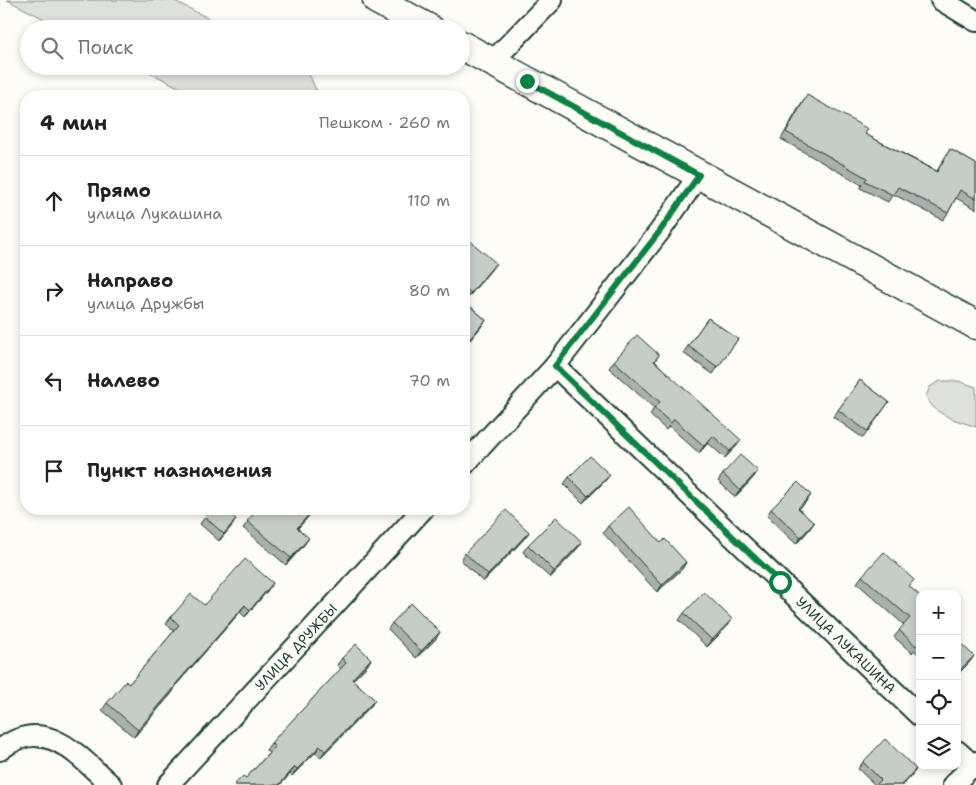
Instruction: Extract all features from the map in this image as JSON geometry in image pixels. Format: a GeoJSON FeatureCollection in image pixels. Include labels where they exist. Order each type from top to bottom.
{"type":"FeatureCollection","features":[{"type":"Feature","properties":{"kind":"main road"},"geometry":{"type":"LineString","coordinates":[[390,3],[416,20]]}},
{"type":"Feature","properties":{"kind":"main road"},"geometry":{"type":"LineString","coordinates":[[470,50],[976,325]]}},
{"type":"Feature","properties":{"kind":"street"},"geometry":{"type":"LineString","coordinates":[[492,62],[552,0]]}},
{"type":"Feature","properties":{"kind":"street"},"geometry":{"type":"LineString","coordinates":[[941,0],[976,21]]}},
{"type":"Feature","properties":{"kind":"street"},"geometry":{"type":"LineString","coordinates":[[470,458],[555,366],[660,231],[699,175]]}},
{"type":"Feature","properties":{"kind":"street","name":"УЛИЦА ЛУКАШИНА"},"geometry":{"type":"LineString","coordinates":[[555,366],[916,712]]}},
{"type":"Feature","properties":{"kind":"street","name":"УЛИЦА ДРУЖБЫ"},"geometry":{"type":"LineString","coordinates":[[168,785],[417,515]]}},
{"type":"Feature","properties":{"kind":"street"},"geometry":{"type":"LineString","coordinates":[[0,750],[18,739],[40,734],[55,740],[75,753],[111,785]]}},
{"type":"Feature","properties":{"kind":"street"},"geometry":{"type":"LineString","coordinates":[[953,785],[975,765],[961,754]]}},
{"type":"Feature","properties":{"kind":"shaded area"},"geometry":{"type":"Polygon","coordinates":[[[7,0],[173,0],[212,20],[46,20],[7,0]]]}},
{"type":"Feature","properties":{"kind":"shaded area"},"geometry":{"type":"Polygon","coordinates":[[[155,75],[309,75],[316,90],[184,90],[155,75]]]}},
{"type":"Feature","properties":{"kind":"shaded area"},"geometry":{"type":"Polygon","coordinates":[[[940,381],[958,381],[976,387],[976,427],[940,413],[930,403],[926,396],[930,387],[940,381]]]}},
{"type":"Feature","properties":{"kind":"building"},"geometry":{"type":"Polygon","coordinates":[[[807,95],[868,129],[865,134],[937,172],[950,149],[976,164],[976,199],[960,190],[948,213],[898,187],[893,195],[865,181],[867,178],[786,132],[807,95]]]}},
{"type":"Feature","properties":{"kind":"building"},"geometry":{"type":"Polygon","coordinates":[[[470,241],[496,263],[470,292],[470,241]]]}},
{"type":"Feature","properties":{"kind":"building"},"geometry":{"type":"Polygon","coordinates":[[[470,306],[486,320],[470,339],[470,306]]]}},
{"type":"Feature","properties":{"kind":"building"},"geometry":{"type":"Polygon","coordinates":[[[708,318],[738,339],[718,367],[688,346],[708,318]]]}},
{"type":"Feature","properties":{"kind":"building"},"geometry":{"type":"Polygon","coordinates":[[[637,335],[659,355],[654,361],[741,440],[730,451],[713,436],[704,446],[674,419],[671,423],[654,408],[660,402],[614,361],[637,335]]]}},
{"type":"Feature","properties":{"kind":"building"},"geometry":{"type":"Polygon","coordinates":[[[860,380],[889,402],[867,431],[838,410],[860,380]]]}},
{"type":"Feature","properties":{"kind":"building"},"geometry":{"type":"Polygon","coordinates":[[[740,455],[758,471],[740,490],[723,474],[740,455]]]}},
{"type":"Feature","properties":{"kind":"building"},"geometry":{"type":"Polygon","coordinates":[[[590,456],[610,475],[588,496],[569,477],[590,456]]]}},
{"type":"Feature","properties":{"kind":"building"},"geometry":{"type":"Polygon","coordinates":[[[798,482],[811,495],[798,508],[814,523],[801,537],[771,509],[798,482]]]}},
{"type":"Feature","properties":{"kind":"building"},"geometry":{"type":"Polygon","coordinates":[[[629,507],[661,543],[665,539],[686,562],[662,585],[608,526],[629,507]]]}},
{"type":"Feature","properties":{"kind":"building"},"geometry":{"type":"Polygon","coordinates":[[[506,510],[529,532],[488,575],[465,553],[506,510]]]}},
{"type":"Feature","properties":{"kind":"building"},"geometry":{"type":"Polygon","coordinates":[[[207,515],[231,515],[236,519],[224,534],[205,517],[207,515]]]}},
{"type":"Feature","properties":{"kind":"building"},"geometry":{"type":"Polygon","coordinates":[[[252,515],[309,515],[297,528],[309,538],[291,558],[247,521],[252,515]]]}},
{"type":"Feature","properties":{"kind":"building"},"geometry":{"type":"Polygon","coordinates":[[[556,517],[582,542],[554,571],[528,545],[556,517]]]}},
{"type":"Feature","properties":{"kind":"building"},"geometry":{"type":"Polygon","coordinates":[[[884,552],[914,580],[909,586],[916,592],[916,646],[899,630],[910,618],[862,576],[884,552]]]}},
{"type":"Feature","properties":{"kind":"building"},"geometry":{"type":"Polygon","coordinates":[[[245,559],[273,583],[250,610],[245,605],[138,730],[107,703],[126,681],[129,684],[179,625],[171,617],[191,594],[204,605],[245,559]]]}},
{"type":"Feature","properties":{"kind":"building"},"geometry":{"type":"Polygon","coordinates":[[[704,592],[732,619],[712,640],[684,613],[704,592]]]}},
{"type":"Feature","properties":{"kind":"building"},"geometry":{"type":"Polygon","coordinates":[[[411,603],[440,632],[421,651],[392,623],[411,603]]]}},
{"type":"Feature","properties":{"kind":"building"},"geometry":{"type":"Polygon","coordinates":[[[356,644],[371,659],[352,679],[375,700],[325,751],[320,746],[297,769],[295,767],[279,785],[234,785],[243,776],[246,778],[275,747],[271,743],[346,663],[342,658],[356,644]]]}},
{"type":"Feature","properties":{"kind":"building"},"geometry":{"type":"Polygon","coordinates":[[[961,644],[974,656],[961,669],[961,644]]]}},
{"type":"Feature","properties":{"kind":"building"},"geometry":{"type":"Polygon","coordinates":[[[885,739],[916,769],[901,785],[876,785],[881,780],[863,762],[885,739]]]}},
{"type":"Feature","properties":{"kind":"route"},"geometry":{"type":"LineString","coordinates":[[527,81],[699,175],[660,231],[555,366],[780,582]]}}]}
